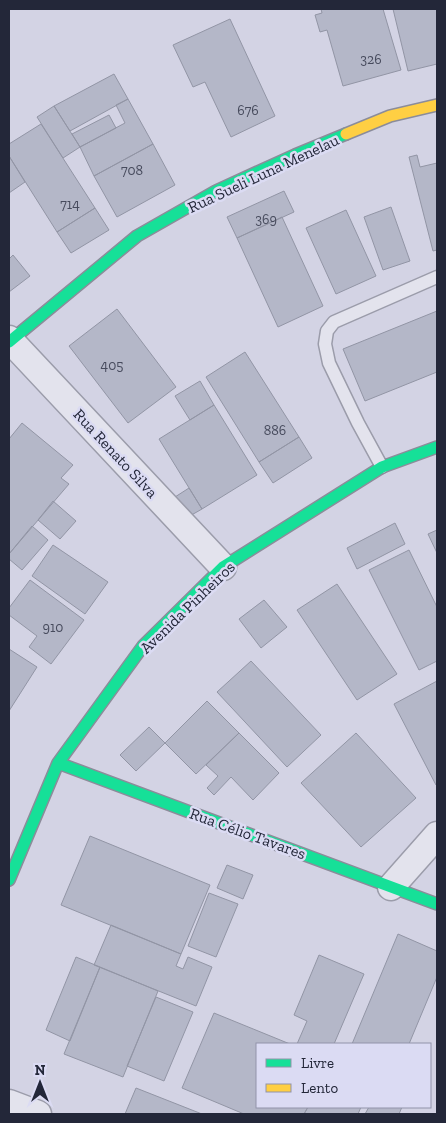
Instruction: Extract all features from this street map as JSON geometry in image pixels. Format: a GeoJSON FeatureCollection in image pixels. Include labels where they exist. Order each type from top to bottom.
{"type":"FeatureCollection","features":[{"type":"Feature","properties":{"kind":"street","name":"Rua Sueli Luna Menelau"},"geometry":{"type":"LineString","coordinates":[[9,341],[137,236],[216,191],[295,155],[390,116],[437,105]]}},
{"type":"Feature","properties":{"kind":"street","name":"Rua Renato Silva"},"geometry":{"type":"LineString","coordinates":[[9,341],[223,567]]}},
{"type":"Feature","properties":{"kind":"street","name":"Avenida Pinheiros"},"geometry":{"type":"LineString","coordinates":[[9,880],[58,763],[143,646],[223,567],[382,467],[437,447]]}},
{"type":"Feature","properties":{"kind":"street","name":"Rua Célio Tavares"},"geometry":{"type":"LineString","coordinates":[[58,763],[437,904]]}},
{"type":"Feature","properties":{"kind":"street"},"geometry":{"type":"LineString","coordinates":[[391,887],[437,835]]}},
{"type":"Feature","properties":{"kind":"street"},"geometry":{"type":"LineString","coordinates":[[9,1103],[38,1114]]}},
{"type":"Feature","properties":{"kind":"lane"},"geometry":{"type":"LineString","coordinates":[[382,467],[329,363],[325,344],[327,331],[334,322],[437,277]]}},
{"type":"Feature","properties":{"kind":"building"},"geometry":{"type":"Polygon","coordinates":[[[321,9],[383,9],[401,70],[343,86],[327,30],[320,32],[315,15],[322,13],[321,9]]]}},
{"type":"Feature","properties":{"kind":"building"},"geometry":{"type":"Polygon","coordinates":[[[393,9],[437,9],[437,64],[408,71],[393,9]]]}},
{"type":"Feature","properties":{"kind":"building"},"geometry":{"type":"Polygon","coordinates":[[[230,19],[275,116],[231,137],[205,82],[193,87],[173,45],[230,19]]]}},
{"type":"Feature","properties":{"kind":"building"},"geometry":{"type":"Polygon","coordinates":[[[114,74],[128,99],[70,131],[54,106],[114,74]]]}},
{"type":"Feature","properties":{"kind":"building"},"geometry":{"type":"Polygon","coordinates":[[[128,99],[153,144],[94,176],[80,147],[125,123],[116,105],[128,99]]]}},
{"type":"Feature","properties":{"kind":"building"},"geometry":{"type":"Polygon","coordinates":[[[54,106],[80,147],[63,158],[37,117],[54,106]]]}},
{"type":"Feature","properties":{"kind":"building"},"geometry":{"type":"Polygon","coordinates":[[[109,115],[116,128],[80,147],[72,134],[109,115]]]}},
{"type":"Feature","properties":{"kind":"building"},"geometry":{"type":"Polygon","coordinates":[[[41,124],[95,208],[57,232],[9,156],[9,144],[41,124]]]}},
{"type":"Feature","properties":{"kind":"building"},"geometry":{"type":"Polygon","coordinates":[[[153,144],[175,185],[117,217],[94,176],[153,144]]]}},
{"type":"Feature","properties":{"kind":"building"},"geometry":{"type":"Polygon","coordinates":[[[417,155],[420,167],[437,163],[437,250],[433,251],[409,157],[417,155]]]}},
{"type":"Feature","properties":{"kind":"building"},"geometry":{"type":"Polygon","coordinates":[[[9,156],[25,182],[9,193],[9,156]]]}},
{"type":"Feature","properties":{"kind":"building"},"geometry":{"type":"Polygon","coordinates":[[[284,191],[294,212],[237,238],[227,217],[284,191]]]}},
{"type":"Feature","properties":{"kind":"building"},"geometry":{"type":"Polygon","coordinates":[[[391,207],[410,261],[383,270],[364,217],[391,207]]]}},
{"type":"Feature","properties":{"kind":"building"},"geometry":{"type":"Polygon","coordinates":[[[95,208],[109,230],[71,253],[57,232],[95,208]]]}},
{"type":"Feature","properties":{"kind":"building"},"geometry":{"type":"Polygon","coordinates":[[[346,210],[376,276],[336,294],[306,228],[346,210]]]}},
{"type":"Feature","properties":{"kind":"building"},"geometry":{"type":"Polygon","coordinates":[[[282,217],[323,306],[278,327],[237,238],[282,217]]]}},
{"type":"Feature","properties":{"kind":"building"},"geometry":{"type":"Polygon","coordinates":[[[13,255],[30,276],[9,292],[9,259],[13,255]]]}},
{"type":"Feature","properties":{"kind":"building"},"geometry":{"type":"Polygon","coordinates":[[[117,309],[176,387],[128,423],[69,346],[117,309]]]}},
{"type":"Feature","properties":{"kind":"building"},"geometry":{"type":"Polygon","coordinates":[[[437,311],[437,372],[365,401],[343,349],[437,311]]]}},
{"type":"Feature","properties":{"kind":"building"},"geometry":{"type":"Polygon","coordinates":[[[245,352],[299,437],[259,462],[206,377],[245,352]]]}},
{"type":"Feature","properties":{"kind":"building"},"geometry":{"type":"Polygon","coordinates":[[[200,381],[214,405],[190,420],[175,396],[200,381]]]}},
{"type":"Feature","properties":{"kind":"building"},"geometry":{"type":"Polygon","coordinates":[[[214,405],[257,475],[202,509],[159,439],[214,405]]]}},
{"type":"Feature","properties":{"kind":"building"},"geometry":{"type":"Polygon","coordinates":[[[22,423],[73,465],[61,478],[69,484],[9,554],[9,439],[22,423]]]}},
{"type":"Feature","properties":{"kind":"building"},"geometry":{"type":"Polygon","coordinates":[[[299,437],[312,458],[273,483],[259,462],[299,437]]]}},
{"type":"Feature","properties":{"kind":"building"},"geometry":{"type":"Polygon","coordinates":[[[189,488],[202,509],[188,517],[175,497],[189,488]]]}},
{"type":"Feature","properties":{"kind":"building"},"geometry":{"type":"Polygon","coordinates":[[[53,501],[76,521],[60,539],[38,520],[53,501]]]}},
{"type":"Feature","properties":{"kind":"building"},"geometry":{"type":"Polygon","coordinates":[[[395,523],[405,544],[357,569],[347,548],[395,523]]]}},
{"type":"Feature","properties":{"kind":"building"},"geometry":{"type":"Polygon","coordinates":[[[32,526],[48,540],[22,570],[9,559],[9,554],[32,526]]]}},
{"type":"Feature","properties":{"kind":"building"},"geometry":{"type":"Polygon","coordinates":[[[437,530],[437,553],[428,534],[437,530]]]}},
{"type":"Feature","properties":{"kind":"building"},"geometry":{"type":"Polygon","coordinates":[[[53,545],[108,582],[85,614],[32,576],[53,545]]]}},
{"type":"Feature","properties":{"kind":"building"},"geometry":{"type":"Polygon","coordinates":[[[409,550],[437,607],[437,661],[419,670],[369,570],[409,550]]]}},
{"type":"Feature","properties":{"kind":"building"},"geometry":{"type":"Polygon","coordinates":[[[30,580],[84,620],[51,664],[29,647],[37,636],[9,615],[9,608],[30,580]]]}},
{"type":"Feature","properties":{"kind":"building"},"geometry":{"type":"Polygon","coordinates":[[[337,584],[397,674],[357,700],[297,610],[337,584]]]}},
{"type":"Feature","properties":{"kind":"building"},"geometry":{"type":"Polygon","coordinates":[[[264,600],[287,627],[261,648],[239,619],[264,600]]]}},
{"type":"Feature","properties":{"kind":"building"},"geometry":{"type":"Polygon","coordinates":[[[9,649],[37,667],[9,711],[9,649]]]}},
{"type":"Feature","properties":{"kind":"building"},"geometry":{"type":"Polygon","coordinates":[[[251,661],[321,735],[287,767],[217,692],[251,661]]]}},
{"type":"Feature","properties":{"kind":"building"},"geometry":{"type":"Polygon","coordinates":[[[437,681],[437,784],[436,785],[394,704],[437,681]]]}},
{"type":"Feature","properties":{"kind":"building"},"geometry":{"type":"Polygon","coordinates":[[[207,701],[239,733],[196,774],[165,743],[207,701]]]}},
{"type":"Feature","properties":{"kind":"building"},"geometry":{"type":"Polygon","coordinates":[[[149,727],[165,743],[136,771],[120,755],[149,727]]]}},
{"type":"Feature","properties":{"kind":"building"},"geometry":{"type":"Polygon","coordinates":[[[239,733],[279,773],[253,800],[231,777],[214,795],[207,788],[218,776],[206,765],[239,733]]]}},
{"type":"Feature","properties":{"kind":"building"},"geometry":{"type":"Polygon","coordinates":[[[356,733],[416,798],[361,847],[301,783],[356,733]]]}},
{"type":"Feature","properties":{"kind":"building"},"geometry":{"type":"Polygon","coordinates":[[[90,836],[210,885],[181,954],[61,905],[90,836]]]}},
{"type":"Feature","properties":{"kind":"building"},"geometry":{"type":"Polygon","coordinates":[[[227,865],[253,875],[243,899],[217,888],[227,865]]]}},
{"type":"Feature","properties":{"kind":"building"},"geometry":{"type":"Polygon","coordinates":[[[209,893],[238,904],[216,957],[188,946],[209,893]]]}},
{"type":"Feature","properties":{"kind":"building"},"geometry":{"type":"Polygon","coordinates":[[[111,925],[181,954],[176,966],[183,969],[188,957],[212,967],[196,1006],[94,965],[111,925]]]}},
{"type":"Feature","properties":{"kind":"building"},"geometry":{"type":"Polygon","coordinates":[[[398,934],[437,951],[437,977],[409,1043],[352,1043],[398,934]]]}},
{"type":"Feature","properties":{"kind":"building"},"geometry":{"type":"Polygon","coordinates":[[[319,955],[364,974],[334,1043],[297,1043],[307,1021],[294,1015],[319,955]]]}},
{"type":"Feature","properties":{"kind":"building"},"geometry":{"type":"Polygon","coordinates":[[[76,957],[100,967],[70,1041],[46,1030],[76,957]]]}},
{"type":"Feature","properties":{"kind":"building"},"geometry":{"type":"Polygon","coordinates":[[[100,967],[158,991],[123,1077],[64,1054],[100,967]]]}},
{"type":"Feature","properties":{"kind":"building"},"geometry":{"type":"Polygon","coordinates":[[[156,997],[193,1012],[164,1081],[127,1066],[156,997]]]}},
{"type":"Feature","properties":{"kind":"building"},"geometry":{"type":"Polygon","coordinates":[[[214,1013],[288,1043],[256,1043],[256,1108],[307,1108],[304,1114],[244,1114],[182,1088],[214,1013]]]}},
{"type":"Feature","properties":{"kind":"building"},"geometry":{"type":"Polygon","coordinates":[[[136,1088],[202,1114],[125,1114],[136,1088]]]}},
{"type":"Feature","properties":{"kind":"building"},"geometry":{"type":"Polygon","coordinates":[[[307,1108],[361,1108],[358,1114],[304,1114],[307,1108]]]}},
{"type":"Feature","properties":{"kind":"building"},"geometry":{"type":"Polygon","coordinates":[[[368,1108],[402,1108],[399,1114],[365,1114],[368,1108]]]}},
{"type":"Feature","properties":{"kind":"traffic: fast"},"geometry":{"type":"LineString","coordinates":[[9,342],[137,236],[216,191],[346,134]]}},
{"type":"Feature","properties":{"kind":"traffic: fast"},"geometry":{"type":"LineString","coordinates":[[9,880],[58,763],[143,646],[223,567],[382,467],[437,447]]}},
{"type":"Feature","properties":{"kind":"traffic: fast"},"geometry":{"type":"LineString","coordinates":[[58,763],[437,904]]}},
{"type":"Feature","properties":{"kind":"traffic: slow"},"geometry":{"type":"LineString","coordinates":[[346,134],[390,116],[437,105]]}}]}
